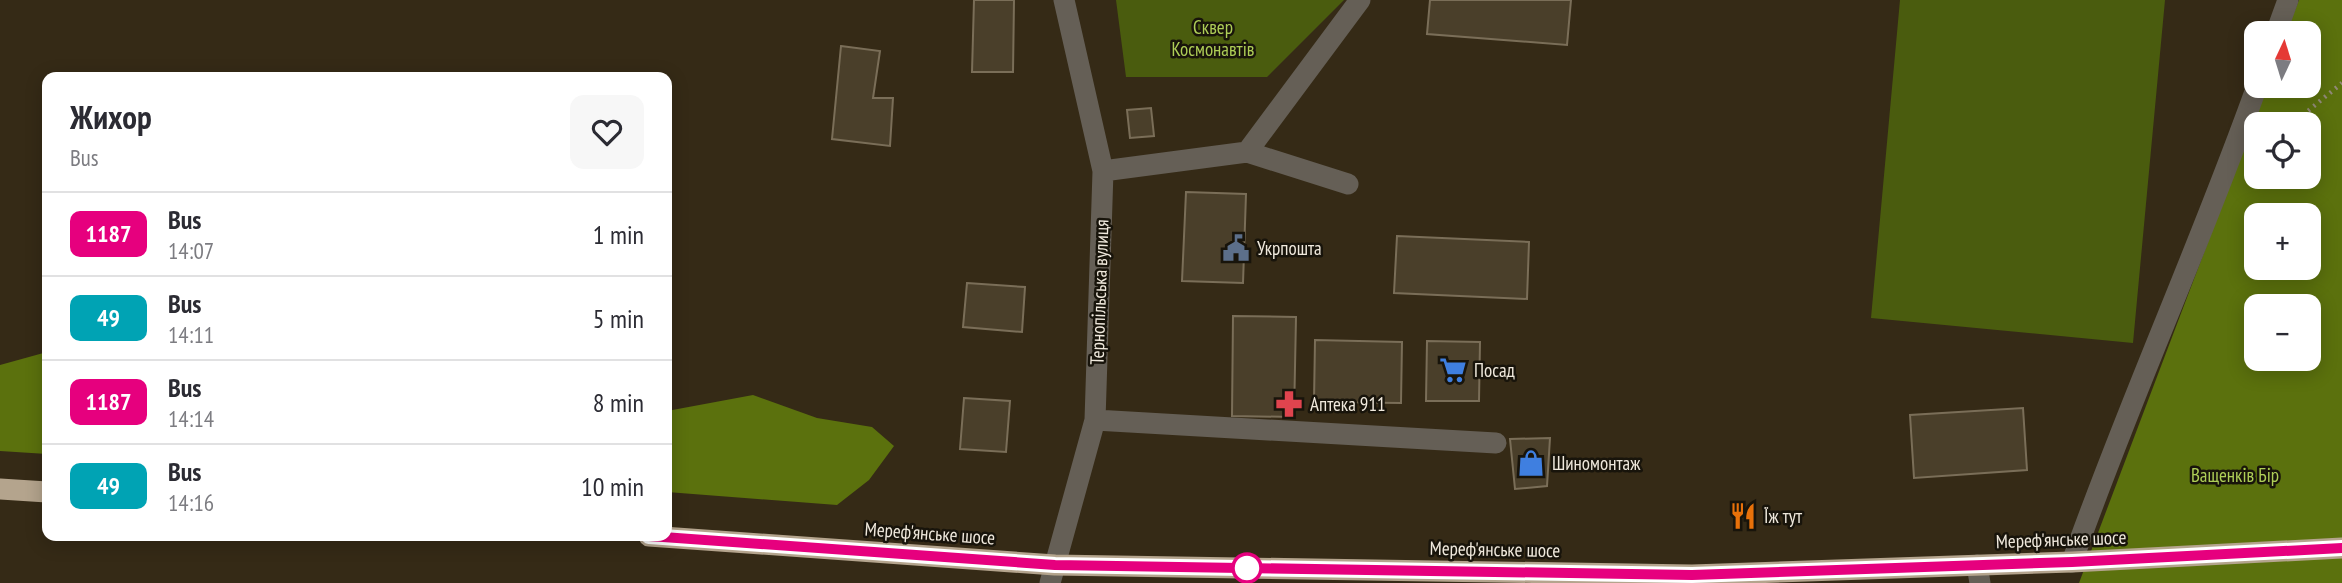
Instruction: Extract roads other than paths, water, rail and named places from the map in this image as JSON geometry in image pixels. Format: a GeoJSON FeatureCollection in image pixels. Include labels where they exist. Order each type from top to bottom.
{"type":"FeatureCollection","features":[{"type":"Feature","properties":{"kind":"highway"},"geometry":{"type":"LineString","coordinates":[[0,489],[42,492]]}},
{"type":"Feature","properties":{"kind":"highway","name":"Мереф'янське шосе"},"geometry":{"type":"LineString","coordinates":[[672,538],[1053,574],[1688,579],[1978,574],[2072,562],[2342,548]]}},
{"type":"Feature","properties":{"kind":"street","name":"Тернопільська вулиця"},"geometry":{"type":"LineString","coordinates":[[1053,574],[1095,420],[1102,171],[1064,0]]}},
{"type":"Feature","properties":{"kind":"street"},"geometry":{"type":"LineString","coordinates":[[1247,152],[1360,0]]}},
{"type":"Feature","properties":{"kind":"street"},"geometry":{"type":"LineString","coordinates":[[2280,21],[2288,0]]}},
{"type":"Feature","properties":{"kind":"street"},"geometry":{"type":"LineString","coordinates":[[2072,562],[2102,476],[2221,186],[2253,98]]}},
{"type":"Feature","properties":{"kind":"street"},"geometry":{"type":"LineString","coordinates":[[1102,171],[1247,152],[1348,184]]}},
{"type":"Feature","properties":{"kind":"street"},"geometry":{"type":"LineString","coordinates":[[1095,420],[1496,443]]}},
{"type":"Feature","properties":{"kind":"place","name":"Укрпошта"},"geometry":{"type":"Point","coordinates":[1236,248]}},
{"type":"Feature","properties":{"kind":"place","name":"Посад"},"geometry":{"type":"Point","coordinates":[1453,370]}},
{"type":"Feature","properties":{"kind":"place","name":"Аптека 911"},"geometry":{"type":"Point","coordinates":[1289,404]}},
{"type":"Feature","properties":{"kind":"place","name":"Шиномонтаж"},"geometry":{"type":"Point","coordinates":[1531,463]}},
{"type":"Feature","properties":{"kind":"place","name":"Їж тут"},"geometry":{"type":"Point","coordinates":[1743,516]}},
{"type":"Feature","properties":{"kind":"park label","name":"Сквер Космонавтів"},"geometry":{"type":"Point","coordinates":[1213,38]}},
{"type":"Feature","properties":{"kind":"park label","name":"Ващенків Бір"},"geometry":{"type":"Point","coordinates":[2235,475]}}]}
